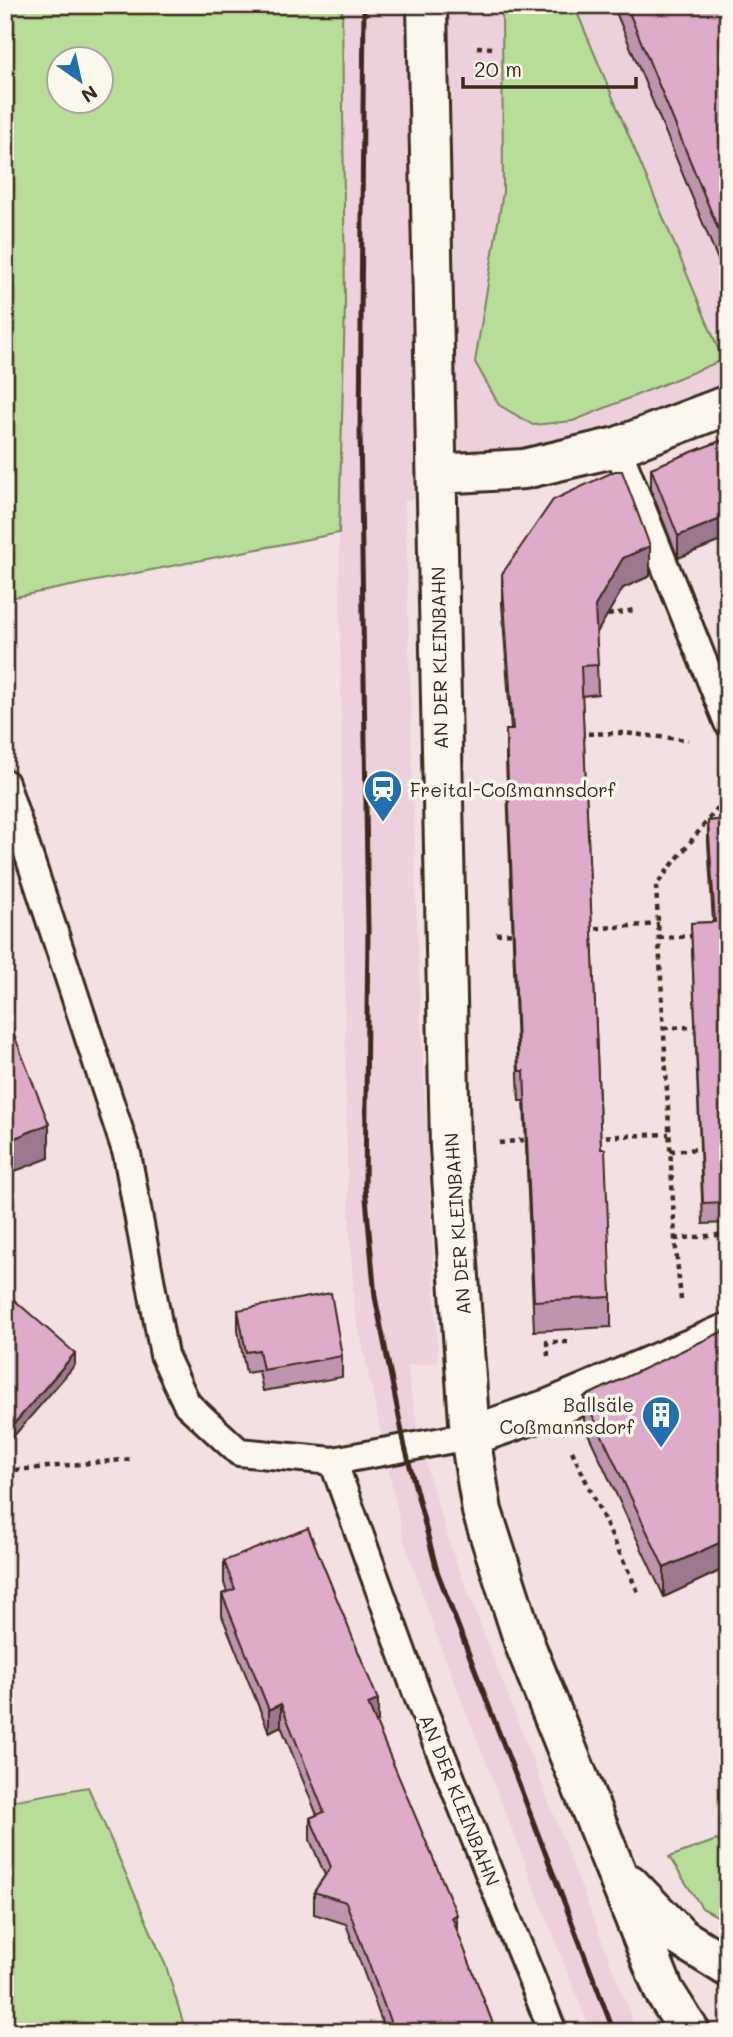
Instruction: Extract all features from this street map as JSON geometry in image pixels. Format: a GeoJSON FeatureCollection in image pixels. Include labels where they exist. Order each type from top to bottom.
{"type":"FeatureCollection","features":[{"type":"Feature","properties":{"kind":"street","name":"AN DER KLEINBAHN"},"geometry":{"type":"LineString","coordinates":[[427,5],[450,1147],[470,1436],[482,1511],[525,1645],[664,1991],[690,2032]]}},
{"type":"Feature","properties":{"kind":"street"},"geometry":{"type":"LineString","coordinates":[[437,474],[524,469],[617,447],[728,405]]}},
{"type":"Feature","properties":{"kind":"street"},"geometry":{"type":"LineString","coordinates":[[470,1436],[551,1408],[728,1333]]}},
{"type":"Feature","properties":{"kind":"street","name":"AN DER KLEINBAHN"},"geometry":{"type":"LineString","coordinates":[[618,1873],[680,1937],[728,1967]]}},
{"type":"Feature","properties":{"kind":"lane"},"geometry":{"type":"LineString","coordinates":[[617,447],[728,723]]}},
{"type":"Feature","properties":{"kind":"lane"},"geometry":{"type":"LineString","coordinates":[[5,783],[127,1154],[164,1354],[187,1404],[239,1452],[333,1461],[470,1436]]}},
{"type":"Feature","properties":{"kind":"lane","name":"AN DER KLEINBAHN"},"geometry":{"type":"LineString","coordinates":[[333,1461],[419,1699],[553,2032]]}},
{"type":"Feature","properties":{"kind":"path"},"geometry":{"type":"LineString","coordinates":[[573,734],[622,733],[701,742]]}},
{"type":"Feature","properties":{"kind":"path"},"geometry":{"type":"LineString","coordinates":[[682,1311],[675,1239],[656,885],[728,795]]}},
{"type":"Feature","properties":{"kind":"path"},"geometry":{"type":"LineString","coordinates":[[581,929],[659,924]]}},
{"type":"Feature","properties":{"kind":"path"},"geometry":{"type":"LineString","coordinates":[[512,933],[529,932]]}},
{"type":"Feature","properties":{"kind":"path"},"geometry":{"type":"LineString","coordinates":[[659,938],[700,935]]}},
{"type":"Feature","properties":{"kind":"path"},"geometry":{"type":"LineString","coordinates":[[664,1028],[694,1027]]}},
{"type":"Feature","properties":{"kind":"path"},"geometry":{"type":"LineString","coordinates":[[533,1126],[534,1149]]}},
{"type":"Feature","properties":{"kind":"path"},"geometry":{"type":"LineString","coordinates":[[587,1137],[669,1134]]}},
{"type":"Feature","properties":{"kind":"path"},"geometry":{"type":"LineString","coordinates":[[523,1139],[533,1139]]}},
{"type":"Feature","properties":{"kind":"path"},"geometry":{"type":"LineString","coordinates":[[670,1151],[700,1149]]}},
{"type":"Feature","properties":{"kind":"path"},"geometry":{"type":"LineString","coordinates":[[675,1239],[728,1234]]}},
{"type":"Feature","properties":{"kind":"path"},"geometry":{"type":"LineString","coordinates":[[548,1357],[547,1342],[574,1342]]}},
{"type":"Feature","properties":{"kind":"path"},"geometry":{"type":"LineString","coordinates":[[551,1408],[639,1594]]}},
{"type":"Feature","properties":{"kind":"path"},"geometry":{"type":"LineString","coordinates":[[5,1471],[134,1459]]}},
{"type":"Feature","properties":{"kind":"shaded area"},"geometry":{"type":"Polygon","coordinates":[[[342,5],[728,5],[728,386],[405,501],[417,937],[438,1362],[407,1366],[412,1401],[429,1476],[452,1551],[637,2032],[591,2032],[441,1647],[404,1541],[354,1306],[347,1166],[339,534],[345,305],[342,5]]]}},
{"type":"Feature","properties":{"kind":"green space"},"geometry":{"type":"Polygon","coordinates":[[[5,5],[342,5],[345,305],[339,533],[5,599],[5,5]]]}},
{"type":"Feature","properties":{"kind":"green space"},"geometry":{"type":"Polygon","coordinates":[[[502,5],[574,5],[723,360],[573,421],[533,425],[499,405],[475,362],[503,192],[502,5]]]}},
{"type":"Feature","properties":{"kind":"green space"},"geometry":{"type":"Polygon","coordinates":[[[88,1787],[166,1966],[186,2032],[5,2032],[5,1802],[88,1787]]]}},
{"type":"Feature","properties":{"kind":"green space"},"geometry":{"type":"Polygon","coordinates":[[[717,1840],[728,1850],[728,1922],[702,1908],[669,1857],[717,1840]]]}},
{"type":"Feature","properties":{"kind":"building"},"geometry":{"type":"Polygon","coordinates":[[[626,5],[728,5],[728,253],[626,5]]]}},
{"type":"Feature","properties":{"kind":"building"},"geometry":{"type":"Polygon","coordinates":[[[728,438],[728,516],[678,536],[651,468],[728,438]]]}},
{"type":"Feature","properties":{"kind":"building"},"geometry":{"type":"Polygon","coordinates":[[[615,471],[622,471],[650,546],[623,558],[595,606],[598,665],[581,666],[601,1149],[605,1149],[611,1297],[534,1301],[524,1071],[519,1071],[506,730],[513,730],[502,574],[553,500],[615,471]]]}},
{"type":"Feature","properties":{"kind":"building"},"geometry":{"type":"Polygon","coordinates":[[[728,819],[728,1202],[703,1203],[691,923],[715,922],[708,821],[728,819]]]}},
{"type":"Feature","properties":{"kind":"building"},"geometry":{"type":"Polygon","coordinates":[[[5,1012],[49,1124],[5,1142],[5,1012]]]}},
{"type":"Feature","properties":{"kind":"building"},"geometry":{"type":"Polygon","coordinates":[[[5,1292],[75,1353],[7,1432],[5,1431],[5,1292]]]}},
{"type":"Feature","properties":{"kind":"building"},"geometry":{"type":"Polygon","coordinates":[[[331,1293],[342,1356],[263,1370],[259,1350],[246,1352],[238,1310],[331,1293]]]}},
{"type":"Feature","properties":{"kind":"building","name":"Ballsäle Coßmannsdorf"},"geometry":{"type":"Polygon","coordinates":[[[728,1329],[728,1539],[664,1568],[584,1397],[728,1329]]]}},
{"type":"Feature","properties":{"kind":"building"},"geometry":{"type":"Polygon","coordinates":[[[308,1528],[378,1700],[368,1704],[457,1915],[452,1917],[496,2032],[370,2032],[391,2024],[346,1902],[314,1892],[331,1867],[310,1818],[324,1812],[281,1704],[269,1710],[222,1594],[235,1589],[224,1561],[308,1528]]]}},
{"type":"Feature","properties":{"kind":"railway"},"geometry":{"type":"LineString","coordinates":[[364,5],[360,428],[368,930],[365,1187],[375,1297],[405,1447],[437,1571],[614,2032]]}},
{"type":"Feature","properties":{"kind":"place","name":"Freital-Coßmannsdorf"},"geometry":{"type":"Point","coordinates":[383,823]}},
{"type":"Feature","properties":{"kind":"place","name":"Ballsäle Coßmannsdorf"},"geometry":{"type":"Point","coordinates":[661,1449]}}]}
